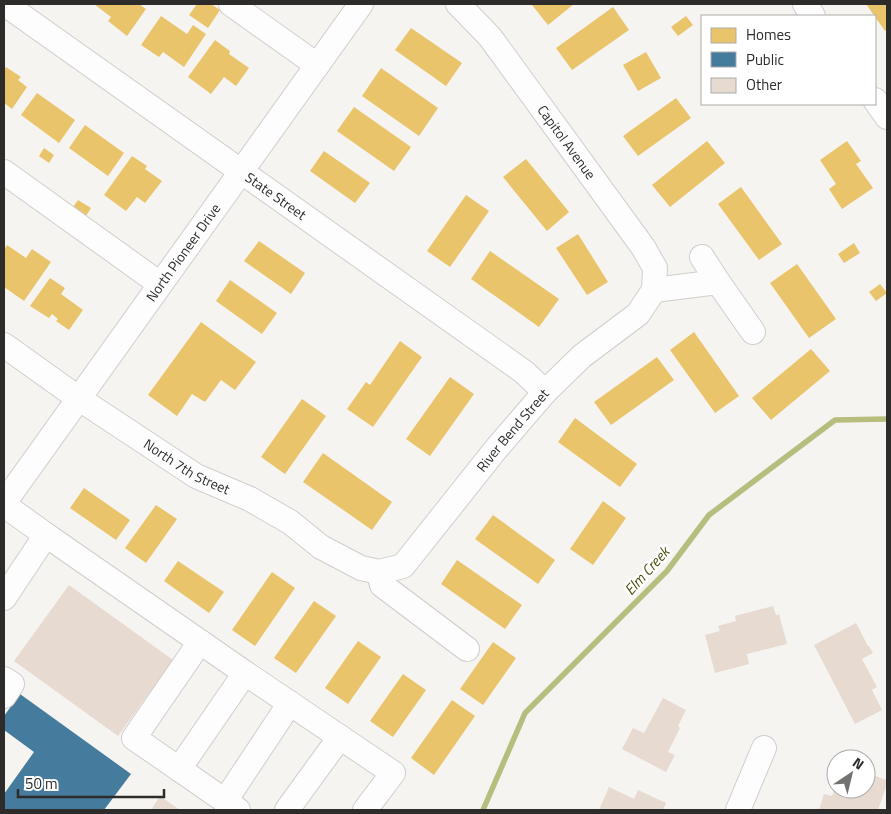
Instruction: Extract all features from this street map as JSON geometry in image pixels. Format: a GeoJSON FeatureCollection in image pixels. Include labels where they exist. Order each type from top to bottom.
{"type":"FeatureCollection","features":[{"type":"Feature","properties":{"kind":"street","name":"State Street"},"geometry":{"type":"LineString","coordinates":[[5,4],[524,372],[545,392]]}},
{"type":"Feature","properties":{"kind":"street"},"geometry":{"type":"LineString","coordinates":[[231,4],[317,65]]}},
{"type":"Feature","properties":{"kind":"street","name":"North Pioneer Drive"},"geometry":{"type":"LineString","coordinates":[[4,504],[361,4]]}},
{"type":"Feature","properties":{"kind":"street","name":"Capitol Avenue"},"geometry":{"type":"LineString","coordinates":[[458,4],[490,37],[643,247],[655,268],[654,290]]}},
{"type":"Feature","properties":{"kind":"street"},"geometry":{"type":"LineString","coordinates":[[804,4],[812,15]]}},
{"type":"Feature","properties":{"kind":"street"},"geometry":{"type":"LineString","coordinates":[[876,101],[887,117]]}},
{"type":"Feature","properties":{"kind":"street"},"geometry":{"type":"LineString","coordinates":[[4,172],[160,284]]}},
{"type":"Feature","properties":{"kind":"street"},"geometry":{"type":"LineString","coordinates":[[702,257],[753,332]]}},
{"type":"Feature","properties":{"kind":"street"},"geometry":{"type":"LineString","coordinates":[[654,290],[718,282]]}},
{"type":"Feature","properties":{"kind":"street","name":"River Bend Street"},"geometry":{"type":"LineString","coordinates":[[379,572],[403,566],[496,449],[545,392],[582,356],[638,314],[654,290]]}},
{"type":"Feature","properties":{"kind":"street","name":"North 7th Street"},"geometry":{"type":"LineString","coordinates":[[4,345],[78,398],[196,476],[250,499],[290,522],[321,547],[361,568],[379,572]]}},
{"type":"Feature","properties":{"kind":"street"},"geometry":{"type":"LineString","coordinates":[[4,504],[200,642],[393,773],[365,810]]}},
{"type":"Feature","properties":{"kind":"street"},"geometry":{"type":"LineString","coordinates":[[4,598],[46,535]]}},
{"type":"Feature","properties":{"kind":"street"},"geometry":{"type":"LineString","coordinates":[[379,572],[382,585],[467,649]]}},
{"type":"Feature","properties":{"kind":"street"},"geometry":{"type":"LineString","coordinates":[[200,642],[134,738],[232,806],[290,703]]}},
{"type":"Feature","properties":{"kind":"street"},"geometry":{"type":"LineString","coordinates":[[180,769],[245,673]]}},
{"type":"Feature","properties":{"kind":"street"},"geometry":{"type":"LineString","coordinates":[[4,678],[12,684],[4,696]]}},
{"type":"Feature","properties":{"kind":"street"},"geometry":{"type":"LineString","coordinates":[[287,810],[340,738]]}},
{"type":"Feature","properties":{"kind":"street"},"geometry":{"type":"LineString","coordinates":[[738,810],[764,748]]}},
{"type":"Feature","properties":{"kind":"building: Homes"},"geometry":{"type":"Polygon","coordinates":[[[94,4],[139,4],[146,9],[127,36],[108,21],[111,17],[94,4]]]}},
{"type":"Feature","properties":{"kind":"building: Homes"},"geometry":{"type":"Polygon","coordinates":[[[197,4],[211,4],[220,10],[208,28],[189,15],[197,4]]]}},
{"type":"Feature","properties":{"kind":"building: Homes"},"geometry":{"type":"Polygon","coordinates":[[[533,4],[574,4],[548,25],[533,4]]]}},
{"type":"Feature","properties":{"kind":"building: Homes"},"geometry":{"type":"Polygon","coordinates":[[[866,4],[887,4],[887,29],[885,31],[876,18],[876,15],[874,15],[866,4]]]}},
{"type":"Feature","properties":{"kind":"building: Homes"},"geometry":{"type":"Polygon","coordinates":[[[613,7],[629,30],[572,70],[556,48],[613,7]]]}},
{"type":"Feature","properties":{"kind":"building: Homes"},"geometry":{"type":"Polygon","coordinates":[[[161,16],[187,34],[193,25],[206,34],[184,67],[163,52],[159,57],[141,45],[161,16]]]}},
{"type":"Feature","properties":{"kind":"building: Homes"},"geometry":{"type":"Polygon","coordinates":[[[686,16],[693,25],[678,36],[671,27],[686,16]]]}},
{"type":"Feature","properties":{"kind":"building: Homes"},"geometry":{"type":"Polygon","coordinates":[[[411,28],[462,63],[446,86],[395,50],[411,28]]]}},
{"type":"Feature","properties":{"kind":"building: Homes"},"geometry":{"type":"Polygon","coordinates":[[[215,40],[230,51],[229,54],[249,68],[236,86],[224,77],[211,94],[188,77],[215,40]]]}},
{"type":"Feature","properties":{"kind":"building: Homes"},"geometry":{"type":"Polygon","coordinates":[[[646,52],[661,78],[638,91],[623,65],[646,52]]]}},
{"type":"Feature","properties":{"kind":"building: Homes"},"geometry":{"type":"Polygon","coordinates":[[[6,67],[21,77],[18,80],[27,87],[12,109],[4,103],[4,70],[6,67]]]}},
{"type":"Feature","properties":{"kind":"building: Homes"},"geometry":{"type":"Polygon","coordinates":[[[381,68],[438,108],[419,136],[362,96],[381,68]]]}},
{"type":"Feature","properties":{"kind":"building: Homes"},"geometry":{"type":"Polygon","coordinates":[[[37,93],[75,120],[59,143],[21,115],[37,93]]]}},
{"type":"Feature","properties":{"kind":"building: Homes"},"geometry":{"type":"Polygon","coordinates":[[[676,98],[691,118],[638,156],[623,136],[676,98]]]}},
{"type":"Feature","properties":{"kind":"building: Homes"},"geometry":{"type":"Polygon","coordinates":[[[354,107],[411,147],[394,171],[337,131],[354,107]]]}},
{"type":"Feature","properties":{"kind":"building: Homes"},"geometry":{"type":"Polygon","coordinates":[[[85,125],[124,153],[108,176],[69,148],[85,125]]]}},
{"type":"Feature","properties":{"kind":"building: Homes"},"geometry":{"type":"Polygon","coordinates":[[[707,141],[725,163],[670,207],[652,185],[707,141]]]}},
{"type":"Feature","properties":{"kind":"building: Homes"},"geometry":{"type":"Polygon","coordinates":[[[847,141],[861,161],[856,164],[873,188],[842,209],[829,189],[836,184],[820,160],[847,141]]]}},
{"type":"Feature","properties":{"kind":"building: Homes"},"geometry":{"type":"Polygon","coordinates":[[[44,148],[54,155],[49,163],[39,156],[44,148]]]}},
{"type":"Feature","properties":{"kind":"building: Homes"},"geometry":{"type":"Polygon","coordinates":[[[324,151],[370,183],[355,203],[310,171],[324,151]]]}},
{"type":"Feature","properties":{"kind":"building: Homes"},"geometry":{"type":"Polygon","coordinates":[[[132,156],[147,166],[145,169],[162,181],[145,203],[137,197],[126,211],[104,195],[132,156]]]}},
{"type":"Feature","properties":{"kind":"building: Homes"},"geometry":{"type":"Polygon","coordinates":[[[526,159],[569,212],[547,231],[503,177],[526,159]]]}},
{"type":"Feature","properties":{"kind":"building: Homes"},"geometry":{"type":"Polygon","coordinates":[[[741,187],[782,244],[759,260],[718,204],[741,187]]]}},
{"type":"Feature","properties":{"kind":"building: Homes"},"geometry":{"type":"Polygon","coordinates":[[[466,195],[489,211],[450,267],[427,251],[466,195]]]}},
{"type":"Feature","properties":{"kind":"building: Homes"},"geometry":{"type":"Polygon","coordinates":[[[78,200],[91,208],[86,216],[73,207],[78,200]]]}},
{"type":"Feature","properties":{"kind":"building: Homes"},"geometry":{"type":"Polygon","coordinates":[[[578,234],[608,282],[587,295],[556,248],[578,234]]]}},
{"type":"Feature","properties":{"kind":"building: Homes"},"geometry":{"type":"Polygon","coordinates":[[[259,241],[305,273],[291,294],[244,261],[259,241]]]}},
{"type":"Feature","properties":{"kind":"building: Homes"},"geometry":{"type":"Polygon","coordinates":[[[854,243],[860,253],[844,263],[838,254],[854,243]]]}},
{"type":"Feature","properties":{"kind":"building: Homes"},"geometry":{"type":"Polygon","coordinates":[[[7,245],[26,258],[32,249],[51,262],[24,301],[4,287],[4,250],[7,245]]]}},
{"type":"Feature","properties":{"kind":"building: Homes"},"geometry":{"type":"Polygon","coordinates":[[[490,251],[559,299],[539,327],[471,279],[490,251]]]}},
{"type":"Feature","properties":{"kind":"building: Homes"},"geometry":{"type":"Polygon","coordinates":[[[797,264],[836,319],[809,338],[770,283],[797,264]]]}},
{"type":"Feature","properties":{"kind":"building: Homes"},"geometry":{"type":"Polygon","coordinates":[[[50,278],[65,288],[61,294],[83,310],[69,330],[56,321],[58,319],[52,314],[49,318],[30,306],[50,278]]]}},
{"type":"Feature","properties":{"kind":"building: Homes"},"geometry":{"type":"Polygon","coordinates":[[[230,280],[277,313],[262,334],[216,301],[230,280]]]}},
{"type":"Feature","properties":{"kind":"building: Homes"},"geometry":{"type":"Polygon","coordinates":[[[880,284],[887,293],[876,301],[869,292],[880,284]]]}},
{"type":"Feature","properties":{"kind":"building: Homes"},"geometry":{"type":"Polygon","coordinates":[[[201,322],[256,362],[235,390],[221,380],[205,402],[192,394],[177,416],[148,395],[201,322]]]}},
{"type":"Feature","properties":{"kind":"building: Homes"},"geometry":{"type":"Polygon","coordinates":[[[694,332],[739,396],[715,413],[670,350],[694,332]]]}},
{"type":"Feature","properties":{"kind":"building: Homes"},"geometry":{"type":"Polygon","coordinates":[[[400,341],[422,357],[373,427],[347,409],[366,382],[370,385],[400,341]]]}},
{"type":"Feature","properties":{"kind":"building: Homes"},"geometry":{"type":"Polygon","coordinates":[[[811,349],[830,371],[771,420],[752,398],[811,349]]]}},
{"type":"Feature","properties":{"kind":"building: Homes"},"geometry":{"type":"Polygon","coordinates":[[[657,357],[674,380],[611,425],[594,402],[657,357]]]}},
{"type":"Feature","properties":{"kind":"building: Homes"},"geometry":{"type":"Polygon","coordinates":[[[450,377],[474,394],[430,456],[406,439],[450,377]]]}},
{"type":"Feature","properties":{"kind":"building: Homes"},"geometry":{"type":"Polygon","coordinates":[[[302,399],[326,416],[285,474],[261,457],[302,399]]]}},
{"type":"Feature","properties":{"kind":"building: Homes"},"geometry":{"type":"Polygon","coordinates":[[[575,418],[637,464],[620,487],[558,442],[575,418]]]}},
{"type":"Feature","properties":{"kind":"building: Homes"},"geometry":{"type":"Polygon","coordinates":[[[323,453],[392,502],[372,530],[303,482],[323,453]]]}},
{"type":"Feature","properties":{"kind":"building: Homes"},"geometry":{"type":"Polygon","coordinates":[[[84,488],[130,520],[116,540],[70,508],[84,488]]]}},
{"type":"Feature","properties":{"kind":"building: Homes"},"geometry":{"type":"Polygon","coordinates":[[[603,501],[626,518],[593,565],[570,549],[603,501]]]}},
{"type":"Feature","properties":{"kind":"building: Homes"},"geometry":{"type":"Polygon","coordinates":[[[156,505],[177,519],[146,563],[125,548],[156,505]]]}},
{"type":"Feature","properties":{"kind":"building: Homes"},"geometry":{"type":"Polygon","coordinates":[[[493,515],[555,560],[538,584],[475,539],[493,515]]]}},
{"type":"Feature","properties":{"kind":"building: Homes"},"geometry":{"type":"Polygon","coordinates":[[[457,560],[522,605],[505,629],[441,584],[457,560]]]}},
{"type":"Feature","properties":{"kind":"building: Homes"},"geometry":{"type":"Polygon","coordinates":[[[178,561],[224,592],[209,613],[164,581],[178,561]]]}},
{"type":"Feature","properties":{"kind":"building: Homes"},"geometry":{"type":"Polygon","coordinates":[[[272,572],[295,588],[255,646],[232,630],[272,572]]]}},
{"type":"Feature","properties":{"kind":"building: Homes"},"geometry":{"type":"Polygon","coordinates":[[[314,601],[336,616],[296,673],[274,658],[314,601]]]}},
{"type":"Feature","properties":{"kind":"building: Homes"},"geometry":{"type":"Polygon","coordinates":[[[358,641],[381,657],[348,704],[325,688],[358,641]]]}},
{"type":"Feature","properties":{"kind":"building: Homes"},"geometry":{"type":"Polygon","coordinates":[[[493,642],[516,658],[483,705],[460,689],[493,642]]]}},
{"type":"Feature","properties":{"kind":"building: Homes"},"geometry":{"type":"Polygon","coordinates":[[[403,674],[426,690],[393,737],[370,721],[403,674]]]}},
{"type":"Feature","properties":{"kind":"building: Homes"},"geometry":{"type":"Polygon","coordinates":[[[452,700],[475,716],[434,775],[411,758],[452,700]]]}},
{"type":"Feature","properties":{"kind":"building: Public"},"geometry":{"type":"Polygon","coordinates":[[[20,694],[131,774],[104,810],[4,810],[4,794],[34,752],[4,730],[4,716],[20,694]]]}},
{"type":"Feature","properties":{"kind":"building: Other"},"geometry":{"type":"Polygon","coordinates":[[[69,585],[173,660],[118,736],[14,661],[69,585]]]}},
{"type":"Feature","properties":{"kind":"building: Other"},"geometry":{"type":"Polygon","coordinates":[[[773,606],[776,615],[779,614],[787,644],[747,654],[749,664],[715,673],[705,635],[720,631],[718,626],[736,621],[735,616],[773,606]]]}},
{"type":"Feature","properties":{"kind":"building: Other"},"geometry":{"type":"Polygon","coordinates":[[[856,623],[873,653],[862,659],[877,687],[872,690],[882,710],[855,724],[814,645],[856,623]]]}},
{"type":"Feature","properties":{"kind":"building: Other"},"geometry":{"type":"Polygon","coordinates":[[[663,698],[686,710],[678,726],[680,728],[668,752],[675,755],[666,772],[622,749],[633,728],[644,733],[663,698]]]}},
{"type":"Feature","properties":{"kind":"building: Other"},"geometry":{"type":"Polygon","coordinates":[[[876,776],[887,780],[878,810],[819,810],[824,794],[826,794],[826,799],[876,799],[876,776]]]}},
{"type":"Feature","properties":{"kind":"building: Other"},"geometry":{"type":"Polygon","coordinates":[[[609,787],[634,799],[638,790],[666,803],[663,810],[599,810],[609,787]]]}},
{"type":"Feature","properties":{"kind":"building: Other"},"geometry":{"type":"Polygon","coordinates":[[[160,796],[180,810],[151,810],[160,796]]]}},
{"type":"Feature","properties":{"kind":"waterway","name":"Elm Creek"},"geometry":{"type":"LineString","coordinates":[[483,810],[525,713],[667,571],[709,515],[835,420],[887,419]]}}]}
